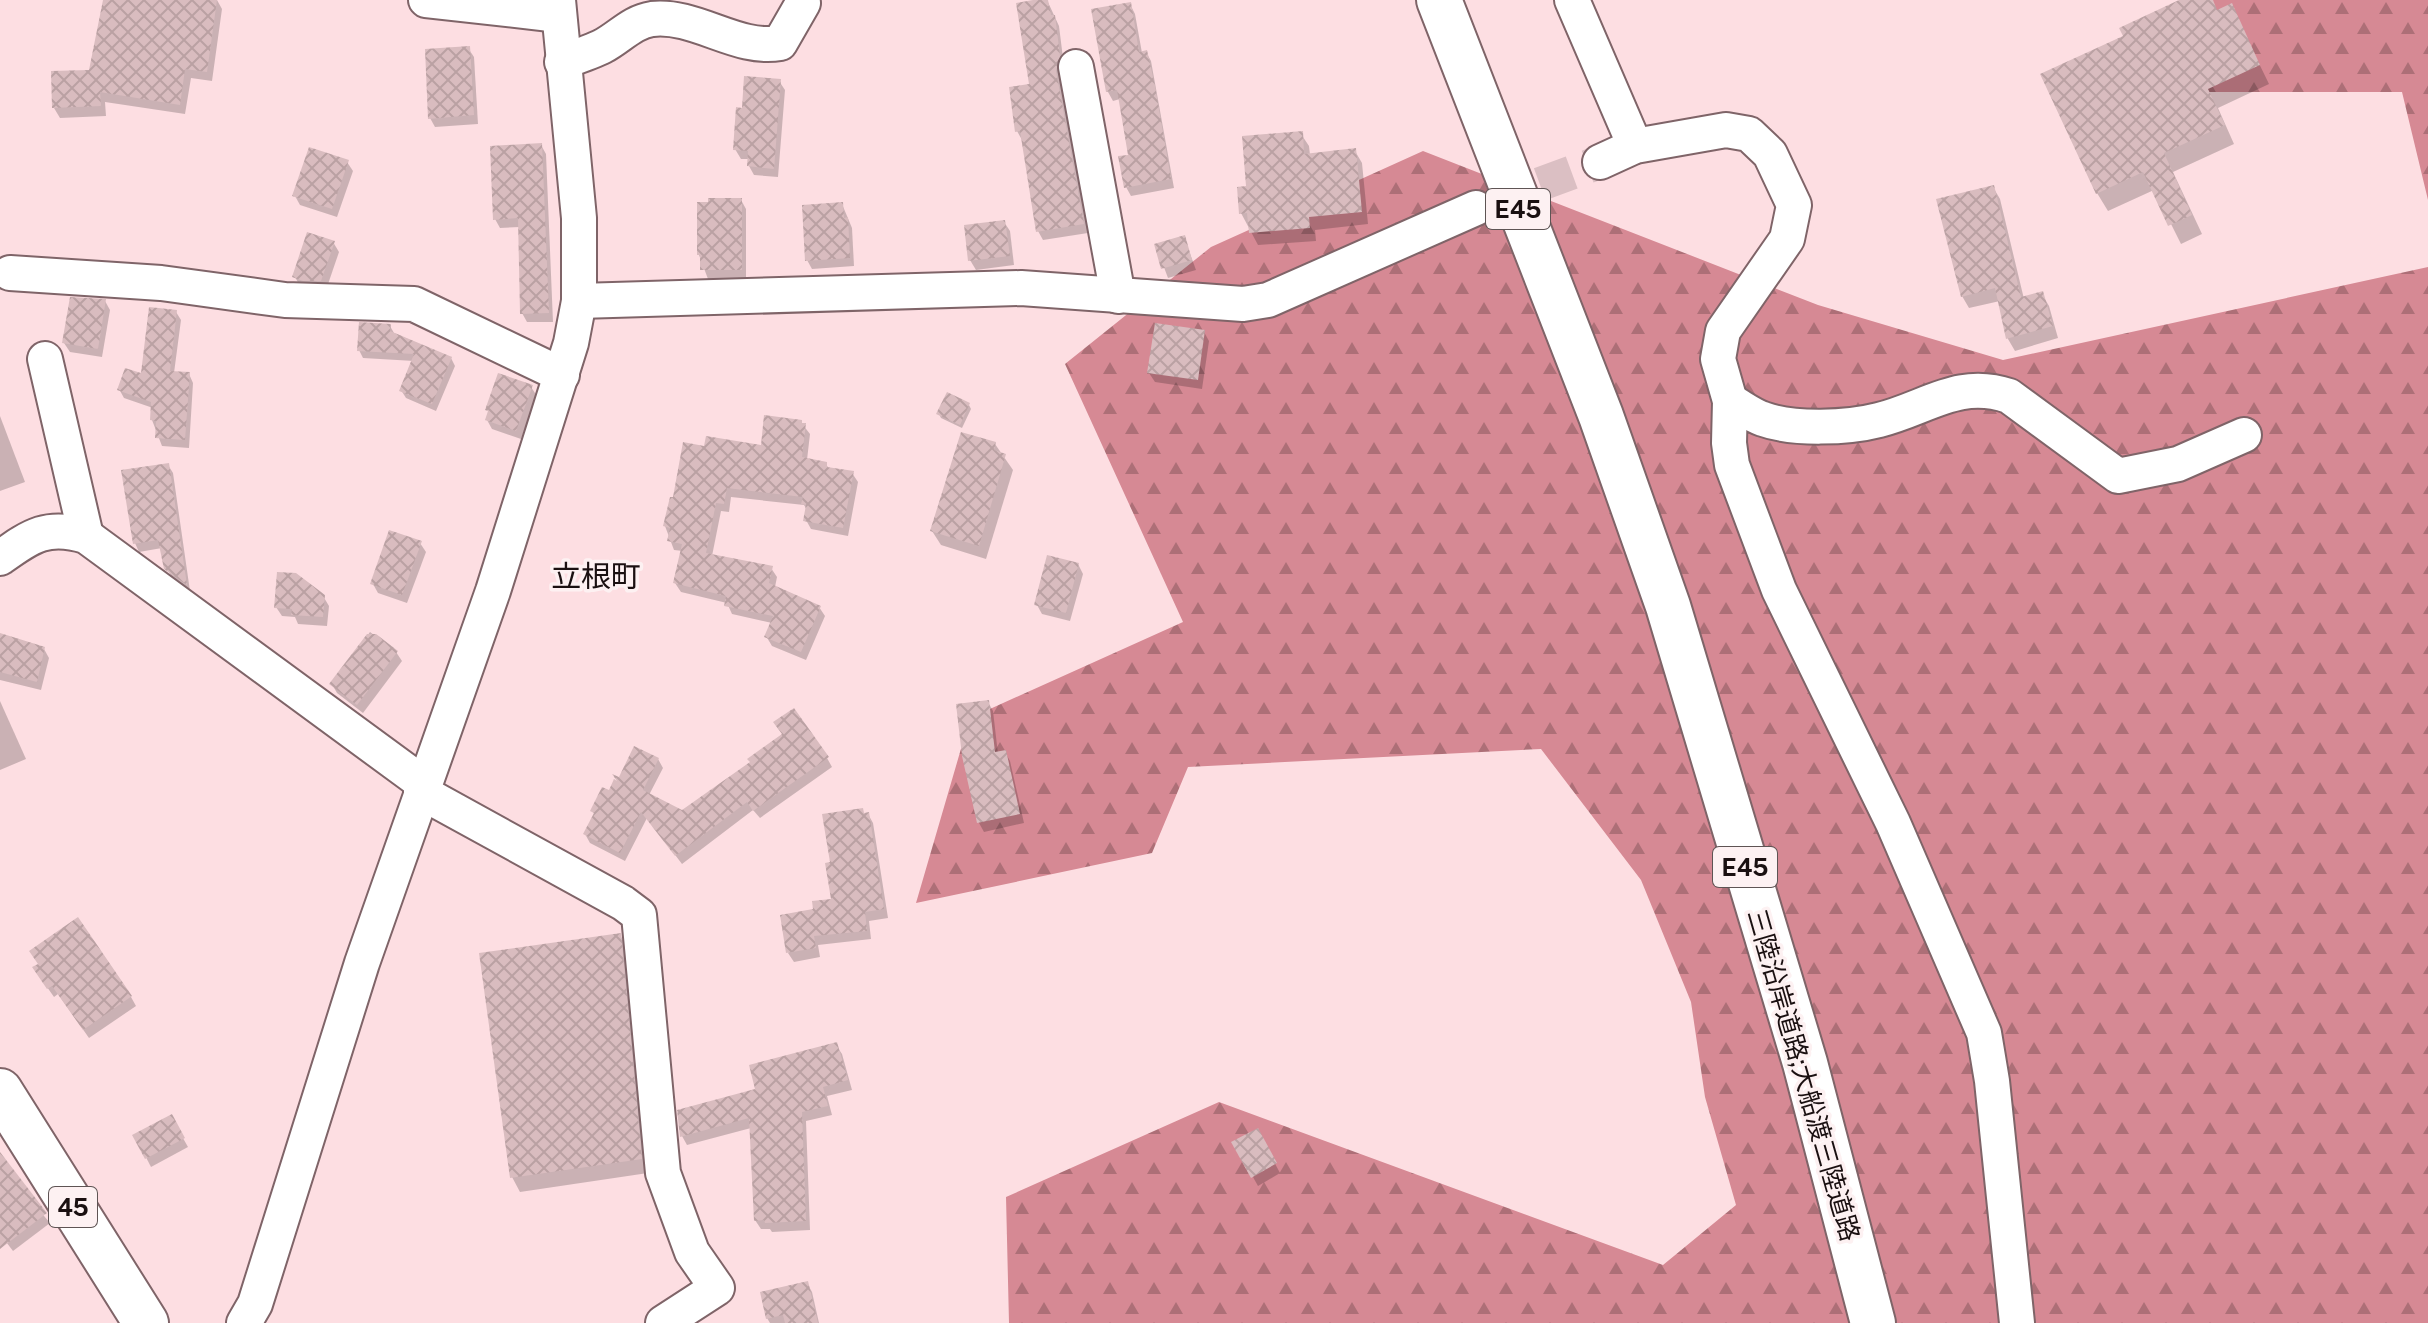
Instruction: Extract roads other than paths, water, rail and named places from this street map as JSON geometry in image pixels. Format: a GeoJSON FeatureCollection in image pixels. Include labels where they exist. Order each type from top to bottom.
{"type":"FeatureCollection","features":[{"type":"Feature","properties":{"kind":"highway","name":"三陸沿岸道路;大船渡三陸道路"},"geometry":{"type":"LineString","coordinates":[[1439,0],[1601,416]]}},
{"type":"Feature","properties":{"kind":"highway","name":"三陸沿岸道路;大船渡三陸道路"},"geometry":{"type":"LineString","coordinates":[[1471,0],[1522,148],[1601,416],[1672,622],[1805,1063],[1873,1323]]}},
{"type":"Feature","properties":{"kind":"highway","name":"45"},"geometry":{"type":"LineString","coordinates":[[0,1091],[146,1323]]}},
{"type":"Feature","properties":{"kind":"street"},"geometry":{"type":"LineString","coordinates":[[244,1323],[255,1304],[362,963],[493,591],[562,375],[579,301],[579,218],[559,8],[426,0]]}},
{"type":"Feature","properties":{"kind":"street"},"geometry":{"type":"LineString","coordinates":[[1572,0],[1635,146]]}},
{"type":"Feature","properties":{"kind":"street"},"geometry":{"type":"LineString","coordinates":[[562,62],[603,46],[637,23],[655,19],[683,23],[763,46],[780,43],[803,3]]}},
{"type":"Feature","properties":{"kind":"street"},"geometry":{"type":"LineString","coordinates":[[1076,67],[1118,296]]}},
{"type":"Feature","properties":{"kind":"street"},"geometry":{"type":"LineString","coordinates":[[1600,162],[1635,146],[1726,130],[1749,134],[1770,154],[1794,205],[1787,239],[1723,331],[1718,359],[1730,401],[1732,465],[1779,590],[1893,823],[1984,1033],[1992,1081],[2017,1323]]}},
{"type":"Feature","properties":{"kind":"street"},"geometry":{"type":"LineString","coordinates":[[579,301],[1021,288],[1243,304],[1268,300],[1476,208]]}},
{"type":"Feature","properties":{"kind":"street"},"geometry":{"type":"LineString","coordinates":[[10,273],[161,283],[285,300],[414,304],[562,375]]}},
{"type":"Feature","properties":{"kind":"street"},"geometry":{"type":"LineString","coordinates":[[45,359],[70,533]]}},
{"type":"Feature","properties":{"kind":"street"},"geometry":{"type":"LineString","coordinates":[[1730,401],[1763,419],[1818,428],[1879,421],[1961,391],[1989,389],[2009,396],[2118,476],[2178,464],[2244,435]]}},
{"type":"Feature","properties":{"kind":"street"},"geometry":{"type":"LineString","coordinates":[[0,558],[32,535],[70,533],[423,788],[639,915],[663,1173],[692,1252],[717,1288],[663,1323]]}},
{"type":"Feature","properties":{"kind":"tunnel"},"geometry":{"type":"LineString","coordinates":[[1492,202],[1600,162]]}},
{"type":"Feature","properties":{"kind":"district","name":"立根町"},"geometry":{"type":"Point","coordinates":[596,576]}}]}
